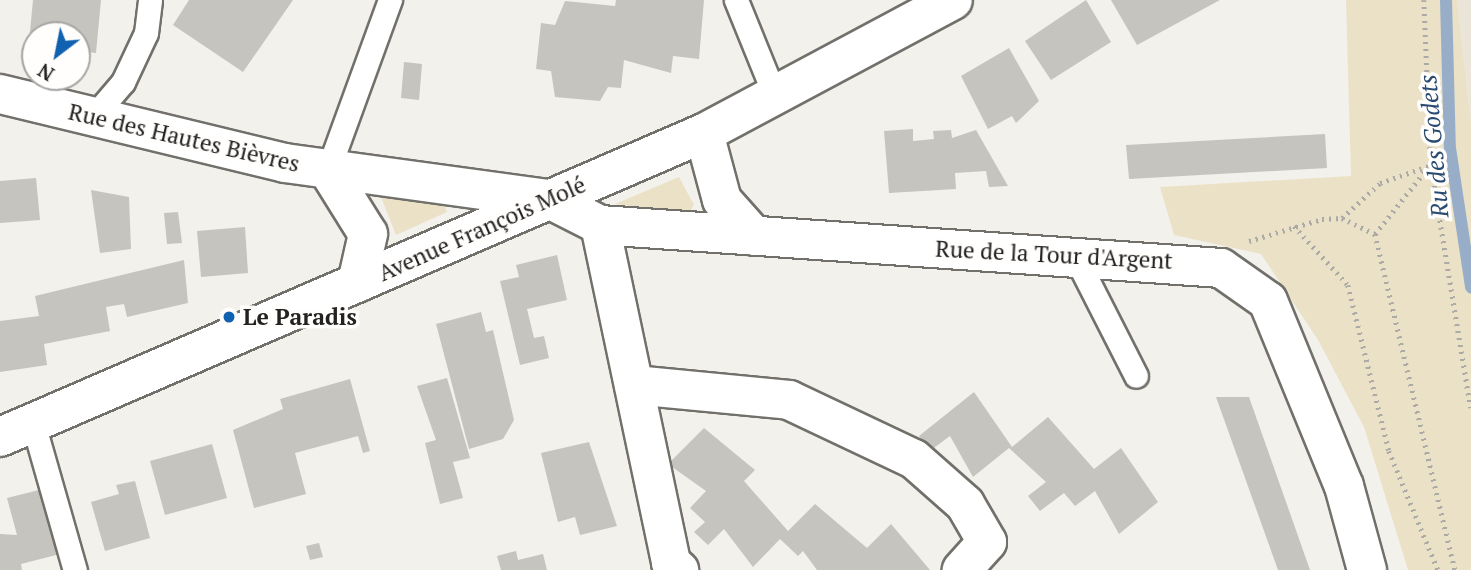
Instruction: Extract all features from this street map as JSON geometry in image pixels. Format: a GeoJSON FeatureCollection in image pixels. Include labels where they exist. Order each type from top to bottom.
{"type":"FeatureCollection","features":[{"type":"Feature","properties":{"kind":"street","name":"Avenue François Molé"},"geometry":{"type":"LineString","coordinates":[[17,430],[704,133],[953,0]]}},
{"type":"Feature","properties":{"kind":"street","name":"Rue des Hautes Bièvres"},"geometry":{"type":"LineString","coordinates":[[0,94],[328,170],[549,200]]}},
{"type":"Feature","properties":{"kind":"street"},"geometry":{"type":"LineString","coordinates":[[704,133],[723,200],[754,236]]}},
{"type":"Feature","properties":{"kind":"street","name":"Rue des Hautes Bièvres"},"geometry":{"type":"LineString","coordinates":[[328,170],[368,234],[357,283]]}},
{"type":"Feature","properties":{"kind":"street","name":"Rue de la Tour d'Argent"},"geometry":{"type":"LineString","coordinates":[[549,200],[600,225],[1221,268]]}},
{"type":"Feature","properties":{"kind":"street"},"geometry":{"type":"LineString","coordinates":[[600,225],[671,563],[679,570]]}},
{"type":"Feature","properties":{"kind":"street"},"geometry":{"type":"LineString","coordinates":[[1221,268],[1268,301],[1344,486],[1367,570]]}},
{"type":"Feature","properties":{"kind":"street"},"geometry":{"type":"LineString","coordinates":[[634,385],[789,400],[914,459],[965,504],[988,542],[962,570]]}},
{"type":"Feature","properties":{"kind":"lane"},"geometry":{"type":"LineString","coordinates":[[93,117],[123,82],[146,33],[150,0]]}},
{"type":"Feature","properties":{"kind":"lane"},"geometry":{"type":"LineString","coordinates":[[328,170],[390,0]]}},
{"type":"Feature","properties":{"kind":"lane"},"geometry":{"type":"LineString","coordinates":[[736,0],[775,96]]}},
{"type":"Feature","properties":{"kind":"lane"},"geometry":{"type":"LineString","coordinates":[[1076,258],[1136,376]]}},
{"type":"Feature","properties":{"kind":"lane"},"geometry":{"type":"LineString","coordinates":[[17,430],[75,570]]}},
{"type":"Feature","properties":{"kind":"path"},"geometry":{"type":"LineString","coordinates":[[1424,0],[1430,165],[1471,408]]}},
{"type":"Feature","properties":{"kind":"path"},"geometry":{"type":"LineString","coordinates":[[1221,268],[1262,233],[1342,218],[1380,183],[1430,165]]}},
{"type":"Feature","properties":{"kind":"path"},"geometry":{"type":"LineString","coordinates":[[1374,234],[1430,165]]}},
{"type":"Feature","properties":{"kind":"path"},"geometry":{"type":"LineString","coordinates":[[1342,218],[1374,234],[1455,570]]}},
{"type":"Feature","properties":{"kind":"path"},"geometry":{"type":"LineString","coordinates":[[1294,226],[1349,285],[1389,451],[1438,570]]}},
{"type":"Feature","properties":{"kind":"shaded area"},"geometry":{"type":"Polygon","coordinates":[[[1346,0],[1457,0],[1471,122],[1471,570],[1408,570],[1364,427],[1318,340],[1261,254],[1174,235],[1160,187],[1351,176],[1346,0]]]}},
{"type":"Feature","properties":{"kind":"shaded area"},"geometry":{"type":"Polygon","coordinates":[[[1457,0],[1471,0],[1471,122],[1457,0]]]}},
{"type":"Feature","properties":{"kind":"shaded area"},"geometry":{"type":"Polygon","coordinates":[[[679,177],[694,205],[688,214],[615,204],[679,177]]]}},
{"type":"Feature","properties":{"kind":"shaded area"},"geometry":{"type":"Polygon","coordinates":[[[381,197],[444,205],[447,212],[396,235],[381,197]]]}},
{"type":"Feature","properties":{"kind":"building"},"geometry":{"type":"Polygon","coordinates":[[[33,0],[101,0],[96,53],[91,52],[91,21],[31,21],[33,0]]]}},
{"type":"Feature","properties":{"kind":"building"},"geometry":{"type":"Polygon","coordinates":[[[189,0],[293,0],[243,72],[173,25],[189,0]]]}},
{"type":"Feature","properties":{"kind":"building"},"geometry":{"type":"Polygon","coordinates":[[[616,0],[704,0],[699,59],[673,56],[671,73],[624,60],[621,88],[608,87],[600,101],[555,97],[551,71],[536,69],[541,23],[555,25],[565,1],[615,6],[616,0]]]}},
{"type":"Feature","properties":{"kind":"building"},"geometry":{"type":"Polygon","coordinates":[[[1086,0],[1111,42],[1051,80],[1025,41],[1086,0]]]}},
{"type":"Feature","properties":{"kind":"building"},"geometry":{"type":"Polygon","coordinates":[[[1111,0],[1220,0],[1137,45],[1111,0]]]}},
{"type":"Feature","properties":{"kind":"building"},"geometry":{"type":"Polygon","coordinates":[[[1009,48],[1039,101],[1016,123],[1012,116],[988,129],[961,76],[1009,48]]]}},
{"type":"Feature","properties":{"kind":"building"},"geometry":{"type":"Polygon","coordinates":[[[404,62],[422,64],[419,100],[401,98],[404,62]]]}},
{"type":"Feature","properties":{"kind":"building"},"geometry":{"type":"Polygon","coordinates":[[[913,129],[913,141],[934,139],[933,131],[951,130],[952,138],[976,130],[1008,186],[989,187],[986,171],[955,173],[956,189],[889,193],[884,131],[913,129]]]}},
{"type":"Feature","properties":{"kind":"building"},"geometry":{"type":"Polygon","coordinates":[[[1325,134],[1327,168],[1129,179],[1126,145],[1325,134]]]}},
{"type":"Feature","properties":{"kind":"building"},"geometry":{"type":"Polygon","coordinates":[[[36,178],[40,220],[0,223],[0,181],[36,178]]]}},
{"type":"Feature","properties":{"kind":"building"},"geometry":{"type":"Polygon","coordinates":[[[91,190],[129,197],[131,249],[100,253],[91,190]]]}},
{"type":"Feature","properties":{"kind":"building"},"geometry":{"type":"Polygon","coordinates":[[[178,212],[182,243],[167,244],[164,213],[178,212]]]}},
{"type":"Feature","properties":{"kind":"building"},"geometry":{"type":"Polygon","coordinates":[[[245,227],[248,273],[201,277],[197,231],[245,227]]]}},
{"type":"Feature","properties":{"kind":"building"},"geometry":{"type":"Polygon","coordinates":[[[557,255],[567,300],[527,309],[534,338],[544,336],[549,358],[520,365],[500,281],[519,277],[516,265],[557,255]]]}},
{"type":"Feature","properties":{"kind":"building"},"geometry":{"type":"Polygon","coordinates":[[[184,260],[188,303],[127,317],[124,304],[106,307],[110,331],[44,344],[47,365],[0,372],[0,321],[39,316],[35,296],[184,260]]]}},
{"type":"Feature","properties":{"kind":"building"},"geometry":{"type":"Polygon","coordinates":[[[481,312],[486,332],[493,330],[514,420],[503,439],[469,449],[436,324],[481,312]]]}},
{"type":"Feature","properties":{"kind":"building"},"geometry":{"type":"Polygon","coordinates":[[[447,378],[470,458],[453,462],[463,498],[440,504],[425,443],[436,440],[417,386],[447,378]]]}},
{"type":"Feature","properties":{"kind":"building"},"geometry":{"type":"Polygon","coordinates":[[[350,379],[370,451],[363,453],[358,436],[295,453],[306,494],[254,508],[233,430],[283,409],[280,399],[350,379]]]}},
{"type":"Feature","properties":{"kind":"building"},"geometry":{"type":"Polygon","coordinates":[[[974,392],[1012,447],[1048,417],[1094,469],[1121,448],[1158,502],[1119,534],[1095,491],[1075,506],[1064,493],[1040,511],[1028,496],[1046,482],[1009,448],[973,477],[950,436],[931,450],[919,436],[974,392]]]}},
{"type":"Feature","properties":{"kind":"building"},"geometry":{"type":"Polygon","coordinates":[[[1216,397],[1249,397],[1310,570],[1278,570],[1216,397]]]}},
{"type":"Feature","properties":{"kind":"building"},"geometry":{"type":"Polygon","coordinates":[[[704,428],[755,470],[744,481],[788,531],[815,504],[867,548],[891,524],[930,570],[817,570],[803,551],[798,556],[780,539],[753,567],[724,529],[708,545],[694,532],[705,522],[690,508],[706,491],[668,464],[704,428]]]}},
{"type":"Feature","properties":{"kind":"building"},"geometry":{"type":"Polygon","coordinates":[[[589,442],[617,526],[580,535],[575,517],[558,522],[541,453],[589,442]]]}},
{"type":"Feature","properties":{"kind":"building"},"geometry":{"type":"Polygon","coordinates":[[[212,444],[227,498],[165,515],[150,461],[212,444]]]}},
{"type":"Feature","properties":{"kind":"building"},"geometry":{"type":"Polygon","coordinates":[[[135,481],[150,538],[105,551],[91,502],[119,494],[116,485],[135,481]]]}},
{"type":"Feature","properties":{"kind":"building"},"geometry":{"type":"Polygon","coordinates":[[[43,489],[60,554],[21,564],[22,570],[0,570],[0,534],[17,535],[7,498],[43,489]]]}},
{"type":"Feature","properties":{"kind":"building"},"geometry":{"type":"Polygon","coordinates":[[[319,543],[323,557],[310,560],[306,546],[319,543]]]}},
{"type":"Feature","properties":{"kind":"building"},"geometry":{"type":"Polygon","coordinates":[[[516,551],[518,560],[543,554],[547,570],[501,570],[497,556],[516,551]]]}},
{"type":"Feature","properties":{"kind":"waterway","name":"Ru des Godets"},"geometry":{"type":"LineString","coordinates":[[1446,0],[1450,148],[1471,287]]}},
{"type":"Feature","properties":{"kind":"place","name":"Le Paradis"},"geometry":{"type":"Point","coordinates":[229,317]}}]}
